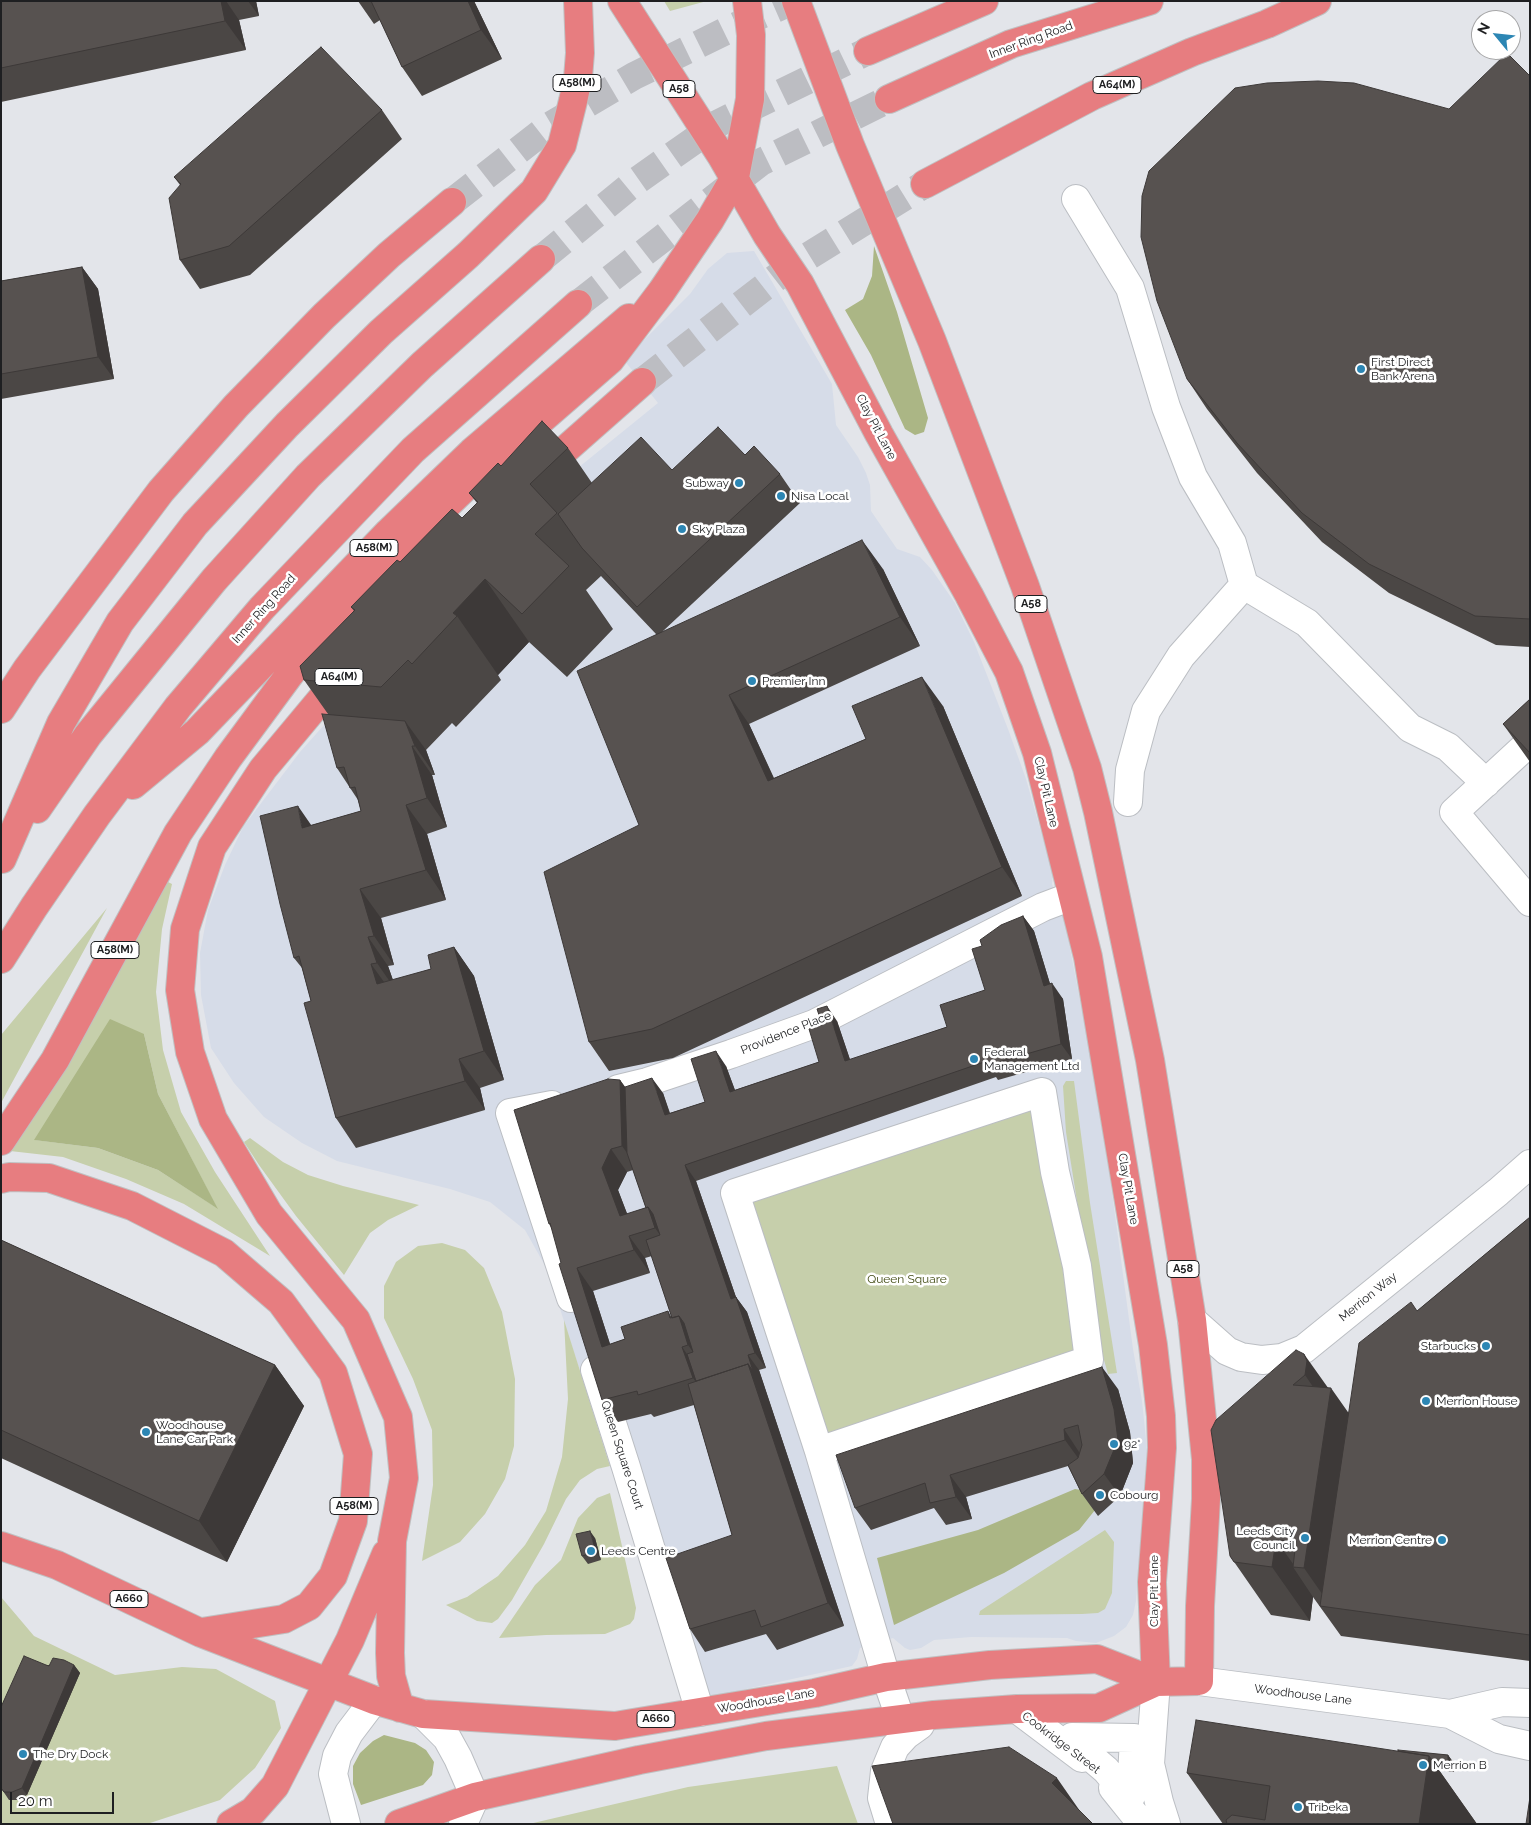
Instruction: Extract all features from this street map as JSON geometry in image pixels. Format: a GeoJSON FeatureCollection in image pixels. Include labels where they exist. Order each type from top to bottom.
{"type":"FeatureCollection","features":[{"type":"Feature","properties":{"kind":"highway","name":"A58(M)"},"geometry":{"type":"LineString","coordinates":[[2,859],[61,724],[120,622],[195,524],[287,425],[375,338],[468,255],[534,191],[562,145],[578,78],[580,53],[578,1]]}},
{"type":"Feature","properties":{"kind":"highway","name":"Clay Pit Lane"},"geometry":{"type":"LineString","coordinates":[[622,1],[735,177],[767,235],[800,284],[884,442],[970,596],[1009,672],[1037,753],[1088,957],[1153,1345],[1161,1416],[1162,1448],[1152,1582],[1156,1682]]}},
{"type":"Feature","properties":{"kind":"highway"},"geometry":{"type":"LineString","coordinates":[[735,177],[750,99],[751,36],[747,1]]}},
{"type":"Feature","properties":{"kind":"highway","name":"A58"},"geometry":{"type":"LineString","coordinates":[[796,1],[850,145],[932,341],[1025,586],[1087,768],[1098,812],[1150,1060],[1192,1320],[1206,1459],[1199,1681]]}},
{"type":"Feature","properties":{"kind":"highway"},"geometry":{"type":"LineString","coordinates":[[868,51],[984,1]]}},
{"type":"Feature","properties":{"kind":"highway","name":"Inner Ring Road"},"geometry":{"type":"LineString","coordinates":[[889,99],[1011,44],[1149,1]]}},
{"type":"Feature","properties":{"kind":"highway","name":"A64(M)"},"geometry":{"type":"LineString","coordinates":[[925,184],[1092,96],[1192,52],[1268,24],[1317,1]]}},
{"type":"Feature","properties":{"kind":"highway","name":"A58(M)"},"geometry":{"type":"LineString","coordinates":[[1,1141],[55,1060],[178,833],[228,758],[290,674],[359,590],[480,473],[610,360],[662,291],[710,220],[735,177]]}},
{"type":"Feature","properties":{"kind":"highway"},"geometry":{"type":"LineString","coordinates":[[1,709],[27,669],[160,491],[236,406],[324,316],[389,255],[452,202]]}},
{"type":"Feature","properties":{"kind":"highway"},"geometry":{"type":"LineString","coordinates":[[710,220],[731,216],[745,220],[767,235]]}},
{"type":"Feature","properties":{"kind":"highway"},"geometry":{"type":"LineString","coordinates":[[2,859],[88,735],[214,580],[308,476],[422,366],[541,259]]}},
{"type":"Feature","properties":{"kind":"highway","name":"A58(M)"},"geometry":{"type":"LineString","coordinates":[[97,815],[197,732],[390,532],[472,452],[600,341],[662,291]]}},
{"type":"Feature","properties":{"kind":"highway","name":"Inner Ring Road"},"geometry":{"type":"LineString","coordinates":[[1,959],[97,815],[178,707],[262,608],[413,450],[578,304]]}},
{"type":"Feature","properties":{"kind":"highway"},"geometry":{"type":"LineString","coordinates":[[524,485],[642,382]]}},
{"type":"Feature","properties":{"kind":"highway","name":"A64(M)"},"geometry":{"type":"LineString","coordinates":[[361,650],[263,769],[212,847],[184,929],[180,990],[190,1052],[213,1119],[269,1214],[356,1320],[398,1417],[404,1478],[392,1541]]}},
{"type":"Feature","properties":{"kind":"highway","name":"A58(M)"},"geometry":{"type":"LineString","coordinates":[[1,1179],[9,1177],[49,1178],[132,1206],[224,1253],[281,1302],[333,1373],[358,1454],[353,1521],[333,1576],[309,1606],[284,1618],[259,1624],[200,1633]]}},
{"type":"Feature","properties":{"kind":"highway"},"geometry":{"type":"LineString","coordinates":[[231,1824],[253,1811],[276,1786],[350,1640],[392,1541]]}},
{"type":"Feature","properties":{"kind":"highway"},"geometry":{"type":"LineString","coordinates":[[392,1541],[390,1653],[391,1676],[399,1707]]}},
{"type":"Feature","properties":{"kind":"highway","name":"A660"},"geometry":{"type":"LineString","coordinates":[[1,1546],[57,1565],[200,1633],[399,1707]]}},
{"type":"Feature","properties":{"kind":"highway","name":"Woodhouse Lane"},"geometry":{"type":"LineString","coordinates":[[399,1707],[615,1726],[815,1693],[886,1677],[990,1665],[1097,1659],[1156,1682],[1199,1681]]}},
{"type":"Feature","properties":{"kind":"highway","name":"Woodhouse Lane"},"geometry":{"type":"LineString","coordinates":[[399,1824],[474,1797],[639,1760],[766,1736],[904,1727],[934,1715],[1016,1709],[1098,1708],[1156,1682]]}},
{"type":"Feature","properties":{"kind":"street"},"geometry":{"type":"LineString","coordinates":[[1076,199],[1130,288],[1166,407],[1186,460],[1193,477],[1232,543],[1244,585],[1307,623],[1410,728],[1448,747],[1486,783]]}},
{"type":"Feature","properties":{"kind":"street"},"geometry":{"type":"LineString","coordinates":[[1128,802],[1130,770],[1146,711],[1181,656],[1244,585]]}},
{"type":"Feature","properties":{"kind":"street"},"geometry":{"type":"LineString","coordinates":[[1530,742],[1454,812],[1530,902]]}},
{"type":"Feature","properties":{"kind":"street","name":"Providence Place"},"geometry":{"type":"LineString","coordinates":[[578,1319],[510,1113],[647,1082],[814,1024],[1035,911],[1072,896]]}},
{"type":"Feature","properties":{"kind":"street"},"geometry":{"type":"LineString","coordinates":[[819,1451],[1089,1360],[1077,1266],[1055,1172],[1042,1092],[735,1193],[819,1451],[886,1677],[904,1727],[885,1771],[882,1798],[890,1824]]}},
{"type":"Feature","properties":{"kind":"street","name":"Merrion Way"},"geometry":{"type":"LineString","coordinates":[[1192,1320],[1228,1351],[1241,1357],[1262,1360],[1282,1358],[1304,1349],[1530,1164]]}},
{"type":"Feature","properties":{"kind":"street","name":"Queen Square Court"},"geometry":{"type":"LineString","coordinates":[[587,1347],[626,1467],[700,1712]]}},
{"type":"Feature","properties":{"kind":"street","name":"Woodhouse Lane"},"geometry":{"type":"LineString","coordinates":[[1199,1681],[1450,1714],[1499,1739],[1530,1746]]}},
{"type":"Feature","properties":{"kind":"street"},"geometry":{"type":"LineString","coordinates":[[1156,1682],[1150,1764],[1166,1824]]}},
{"type":"Feature","properties":{"kind":"street","name":"Woodhouse Lane"},"geometry":{"type":"LineString","coordinates":[[1450,1714],[1502,1702],[1530,1703]]}},
{"type":"Feature","properties":{"kind":"street"},"geometry":{"type":"LineString","coordinates":[[346,1824],[334,1774],[337,1756],[349,1733],[399,1707],[447,1738],[458,1758],[474,1797],[463,1824]]}},
{"type":"Feature","properties":{"kind":"street","name":"Cookridge Street"},"geometry":{"type":"LineString","coordinates":[[1016,1709],[1102,1774],[1142,1824]]}},
{"type":"Feature","properties":{"kind":"shaded area"},"geometry":{"type":"Polygon","coordinates":[[[754,251],[832,384],[836,425],[858,457],[866,473],[870,485],[871,511],[897,549],[920,557],[932,570],[955,603],[974,642],[1026,779],[1053,874],[1052,884],[1064,916],[1088,1043],[1111,1185],[1133,1349],[1142,1401],[1147,1449],[1136,1601],[1133,1615],[1126,1627],[1114,1636],[1096,1643],[1067,1638],[971,1637],[934,1640],[921,1648],[910,1650],[893,1638],[860,1648],[857,1659],[852,1666],[691,1701],[610,1466],[548,1271],[525,1230],[490,1202],[450,1189],[337,1161],[302,1143],[264,1117],[234,1083],[211,1048],[201,995],[200,953],[208,910],[225,865],[243,827],[300,752],[374,669],[552,489],[658,403],[624,360],[690,294],[708,269],[727,253],[754,251]]]}},
{"type":"Feature","properties":{"kind":"green space"},"geometry":{"type":"Polygon","coordinates":[[[664,1],[707,1],[670,11],[664,1]]]}},
{"type":"Feature","properties":{"kind":"green space"},"geometry":{"type":"Polygon","coordinates":[[[874,246],[897,312],[928,418],[924,432],[915,435],[905,429],[871,355],[845,310],[863,299],[872,276],[874,246]]]}},
{"type":"Feature","properties":{"kind":"green space"},"geometry":{"type":"Polygon","coordinates":[[[166,881],[172,884],[162,929],[156,992],[163,1050],[181,1112],[215,1172],[270,1256],[184,1204],[126,1179],[63,1157],[10,1151],[58,1072],[166,881]],[[144,1034],[35,1140],[98,1148],[158,1170],[217,1208],[158,1094],[144,1034]]]}},
{"type":"Feature","properties":{"kind":"green space"},"geometry":{"type":"Polygon","coordinates":[[[107,908],[1,1103],[1,1035],[107,908]]]}},
{"type":"Feature","properties":{"kind":"green space"},"geometry":{"type":"Polygon","coordinates":[[[110,1019],[144,1034],[158,1094],[218,1209],[158,1170],[98,1148],[34,1140],[110,1019]]]}},
{"type":"Feature","properties":{"kind":"green space"},"geometry":{"type":"Polygon","coordinates":[[[1066,1081],[1074,1081],[1090,1203],[1117,1373],[1108,1374],[1100,1346],[1066,1132],[1063,1086],[1066,1081]]]}},
{"type":"Feature","properties":{"kind":"green space","name":"Queen Square"},"geometry":{"type":"Polygon","coordinates":[[[1042,1091],[1089,1360],[819,1451],[735,1193],[1042,1091]]]}},
{"type":"Feature","properties":{"kind":"green space"},"geometry":{"type":"Polygon","coordinates":[[[250,1138],[283,1162],[308,1175],[419,1205],[388,1220],[370,1233],[344,1275],[296,1216],[259,1165],[244,1142],[250,1138]]]}},
{"type":"Feature","properties":{"kind":"green space"},"geometry":{"type":"Polygon","coordinates":[[[442,1243],[465,1250],[484,1268],[502,1312],[515,1379],[514,1446],[505,1479],[485,1514],[460,1542],[422,1561],[433,1485],[432,1430],[413,1379],[384,1318],[384,1286],[396,1262],[418,1246],[442,1243]]]}},
{"type":"Feature","properties":{"kind":"green space"},"geometry":{"type":"Polygon","coordinates":[[[564,1320],[610,1466],[597,1469],[580,1480],[566,1499],[544,1544],[512,1600],[498,1619],[492,1623],[477,1621],[446,1605],[467,1597],[498,1576],[525,1545],[546,1511],[562,1457],[568,1399],[564,1320]]]}},
{"type":"Feature","properties":{"kind":"green space"},"geometry":{"type":"Polygon","coordinates":[[[1075,1489],[1081,1490],[1095,1510],[1079,1530],[1004,1573],[894,1625],[877,1558],[978,1530],[1075,1489]]]}},
{"type":"Feature","properties":{"kind":"green space"},"geometry":{"type":"Polygon","coordinates":[[[610,1493],[636,1608],[634,1619],[630,1624],[605,1634],[499,1638],[535,1585],[561,1560],[578,1518],[597,1498],[610,1493]]]}},
{"type":"Feature","properties":{"kind":"green space"},"geometry":{"type":"Polygon","coordinates":[[[1105,1530],[1114,1542],[1112,1593],[1105,1609],[1098,1613],[1082,1614],[979,1615],[980,1611],[1105,1530]]]}},
{"type":"Feature","properties":{"kind":"green space"},"geometry":{"type":"Polygon","coordinates":[[[1,1597],[34,1636],[115,1675],[182,1667],[216,1669],[275,1701],[281,1728],[255,1768],[220,1800],[147,1824],[1,1824],[1,1597]]]}},
{"type":"Feature","properties":{"kind":"green space"},"geometry":{"type":"Polygon","coordinates":[[[384,1735],[415,1743],[426,1750],[434,1762],[432,1775],[423,1785],[361,1805],[353,1784],[353,1766],[360,1753],[373,1741],[384,1735]]]}},
{"type":"Feature","properties":{"kind":"green space"},"geometry":{"type":"Polygon","coordinates":[[[837,1766],[858,1824],[529,1824],[688,1787],[837,1766]]]}},
{"type":"Feature","properties":{"kind":"building"},"geometry":{"type":"Polygon","coordinates":[[[1,1],[221,1],[225,21],[1,68],[1,1]]]}},
{"type":"Feature","properties":{"kind":"building"},"geometry":{"type":"Polygon","coordinates":[[[371,1],[468,1],[481,30],[402,67],[371,1]]]}},
{"type":"Feature","properties":{"kind":"building"},"geometry":{"type":"Polygon","coordinates":[[[321,47],[382,110],[229,246],[180,260],[169,198],[181,184],[174,177],[321,47]]]}},
{"type":"Feature","properties":{"kind":"building","name":"First Direct Bank Arena"},"geometry":{"type":"Polygon","coordinates":[[[1500,60],[1514,60],[1530,76],[1530,619],[1475,616],[1369,564],[1302,513],[1237,443],[1187,379],[1157,301],[1141,237],[1142,196],[1149,171],[1235,88],[1267,83],[1318,81],[1354,83],[1449,109],[1500,60]]]}},
{"type":"Feature","properties":{"kind":"building"},"geometry":{"type":"Polygon","coordinates":[[[82,267],[98,357],[1,374],[1,281],[82,267]]]}},
{"type":"Feature","properties":{"kind":"building"},"geometry":{"type":"Polygon","coordinates":[[[542,421],[568,448],[530,484],[557,513],[535,534],[569,566],[522,614],[485,579],[453,613],[457,616],[412,664],[408,660],[381,687],[304,680],[300,666],[355,610],[351,607],[397,560],[400,562],[452,509],[462,518],[478,502],[469,493],[498,463],[501,466],[542,421]]]}},
{"type":"Feature","properties":{"kind":"building","name":"Sky Plaza"},"geometry":{"type":"Polygon","coordinates":[[[718,427],[745,455],[754,446],[780,474],[637,607],[582,548],[558,514],[641,437],[672,470],[718,427]]]}},
{"type":"Feature","properties":{"kind":"building"},"geometry":{"type":"Polygon","coordinates":[[[862,540],[900,617],[729,695],[768,781],[866,739],[852,706],[922,677],[1002,867],[652,1029],[589,1042],[544,872],[639,825],[577,671],[862,540]]]}},
{"type":"Feature","properties":{"kind":"building"},"geometry":{"type":"Polygon","coordinates":[[[1530,699],[1530,753],[1503,724],[1530,699]]]}},
{"type":"Feature","properties":{"kind":"building"},"geometry":{"type":"Polygon","coordinates":[[[322,714],[405,721],[415,746],[412,746],[427,798],[406,805],[426,870],[360,889],[374,936],[368,937],[377,963],[371,964],[377,984],[431,969],[428,955],[454,947],[484,1051],[459,1059],[465,1081],[336,1118],[304,1003],[311,1001],[299,956],[294,958],[260,816],[298,806],[302,828],[361,811],[355,787],[350,788],[344,767],[337,768],[322,714]]]}},
{"type":"Feature","properties":{"kind":"building"},"geometry":{"type":"Polygon","coordinates":[[[1023,916],[1044,986],[1052,983],[1061,1044],[988,1065],[987,1061],[685,1165],[731,1299],[736,1297],[755,1353],[748,1355],[753,1371],[748,1364],[696,1381],[687,1354],[693,1352],[684,1323],[679,1316],[672,1318],[646,1240],[660,1235],[653,1214],[648,1207],[646,1208],[627,1153],[625,1087],[652,1078],[665,1115],[705,1102],[691,1059],[716,1051],[730,1092],[819,1062],[809,1029],[822,1024],[817,1009],[827,1006],[845,1061],[947,1027],[940,1005],[985,990],[972,949],[982,946],[980,940],[1001,925],[1023,916]]]}},
{"type":"Feature","properties":{"kind":"building"},"geometry":{"type":"Polygon","coordinates":[[[608,1079],[620,1080],[622,1146],[611,1149],[602,1168],[620,1216],[648,1207],[655,1228],[629,1236],[634,1250],[577,1268],[602,1347],[625,1339],[621,1327],[668,1311],[670,1318],[679,1316],[688,1345],[682,1347],[693,1378],[638,1395],[637,1391],[602,1400],[559,1264],[561,1263],[550,1223],[514,1110],[608,1079]]]}},
{"type":"Feature","properties":{"kind":"building","name":"Merrion Centre"},"geometry":{"type":"Polygon","coordinates":[[[1530,1217],[1530,1635],[1320,1606],[1359,1343],[1411,1302],[1417,1311],[1530,1217]]]}},
{"type":"Feature","properties":{"kind":"building","name":"Woodhouse Lane Car Park"},"geometry":{"type":"Polygon","coordinates":[[[1,1240],[275,1365],[199,1521],[1,1430],[1,1240]]]}},
{"type":"Feature","properties":{"kind":"building"},"geometry":{"type":"Polygon","coordinates":[[[1296,1350],[1304,1354],[1307,1361],[1305,1375],[1293,1385],[1331,1388],[1304,1568],[1293,1567],[1296,1541],[1276,1540],[1272,1567],[1234,1562],[1230,1556],[1211,1430],[1216,1420],[1296,1350]]]}},
{"type":"Feature","properties":{"kind":"building"},"geometry":{"type":"Polygon","coordinates":[[[748,1364],[828,1603],[761,1627],[755,1610],[690,1629],[666,1558],[732,1535],[688,1384],[748,1364]]]}},
{"type":"Feature","properties":{"kind":"building"},"geometry":{"type":"Polygon","coordinates":[[[1102,1367],[1114,1409],[1118,1440],[1104,1474],[1082,1494],[1068,1465],[1078,1458],[1082,1445],[1078,1425],[1064,1429],[1065,1440],[950,1475],[956,1497],[930,1503],[925,1483],[855,1508],[836,1455],[1102,1367]]]}},
{"type":"Feature","properties":{"kind":"building"},"geometry":{"type":"Polygon","coordinates":[[[590,1531],[596,1552],[582,1556],[576,1534],[590,1531]]]}},
{"type":"Feature","properties":{"kind":"building","name":"The Dry Dock"},"geometry":{"type":"Polygon","coordinates":[[[24,1656],[49,1666],[53,1658],[64,1660],[74,1665],[22,1788],[12,1792],[4,1792],[1,1788],[1,1707],[24,1656]]]}},
{"type":"Feature","properties":{"kind":"building"},"geometry":{"type":"Polygon","coordinates":[[[1196,1720],[1429,1756],[1419,1824],[1227,1824],[1226,1820],[1232,1815],[1265,1820],[1270,1786],[1187,1773],[1196,1720]]]}},
{"type":"Feature","properties":{"kind":"building"},"geometry":{"type":"Polygon","coordinates":[[[1009,1747],[1057,1778],[1052,1783],[1093,1824],[893,1824],[872,1766],[1009,1747]]]}},
{"type":"Feature","properties":{"kind":"building"},"geometry":{"type":"Polygon","coordinates":[[[1398,1750],[1448,1755],[1448,1765],[1434,1763],[1429,1756],[1398,1750]]]}},
{"type":"Feature","properties":{"kind":"building"},"geometry":{"type":"Polygon","coordinates":[[[1530,1797],[1530,1824],[1526,1824],[1530,1797]]]}},
{"type":"Feature","properties":{"kind":"tunnel"},"geometry":{"type":"LineString","coordinates":[[452,202],[551,125],[634,76],[736,26],[793,1]]}},
{"type":"Feature","properties":{"kind":"tunnel"},"geometry":{"type":"LineString","coordinates":[[541,259],[635,182],[719,123],[868,51]]}},
{"type":"Feature","properties":{"kind":"tunnel"},"geometry":{"type":"LineString","coordinates":[[578,304],[761,162],[889,99]]}},
{"type":"Feature","properties":{"kind":"tunnel"},"geometry":{"type":"LineString","coordinates":[[642,382],[786,270],[925,184]]}},
{"type":"Feature","properties":{"kind":"place","name":"First Direct Bank Arena"},"geometry":{"type":"Point","coordinates":[1361,369]}},
{"type":"Feature","properties":{"kind":"place","name":"Subway"},"geometry":{"type":"Point","coordinates":[739,483]}},
{"type":"Feature","properties":{"kind":"place","name":"Nisa Local"},"geometry":{"type":"Point","coordinates":[781,496]}},
{"type":"Feature","properties":{"kind":"place","name":"Sky Plaza"},"geometry":{"type":"Point","coordinates":[682,529]}},
{"type":"Feature","properties":{"kind":"place","name":"Premier Inn"},"geometry":{"type":"Point","coordinates":[752,681]}},
{"type":"Feature","properties":{"kind":"place","name":"Federal Management Ltd"},"geometry":{"type":"Point","coordinates":[974,1059]}},
{"type":"Feature","properties":{"kind":"place","name":"Starbucks"},"geometry":{"type":"Point","coordinates":[1486,1346]}},
{"type":"Feature","properties":{"kind":"place","name":"Merrion House"},"geometry":{"type":"Point","coordinates":[1426,1401]}},
{"type":"Feature","properties":{"kind":"place","name":"Woodhouse Lane Car Park"},"geometry":{"type":"Point","coordinates":[146,1432]}},
{"type":"Feature","properties":{"kind":"place","name":"92°"},"geometry":{"type":"Point","coordinates":[1114,1444]}},
{"type":"Feature","properties":{"kind":"place","name":"Cobourg"},"geometry":{"type":"Point","coordinates":[1100,1495]}},
{"type":"Feature","properties":{"kind":"place","name":"Leeds City Council"},"geometry":{"type":"Point","coordinates":[1305,1538]}},
{"type":"Feature","properties":{"kind":"place","name":"Merrion Centre"},"geometry":{"type":"Point","coordinates":[1442,1540]}},
{"type":"Feature","properties":{"kind":"place","name":"Leeds Centre"},"geometry":{"type":"Point","coordinates":[591,1551]}},
{"type":"Feature","properties":{"kind":"place","name":"The Dry Dock"},"geometry":{"type":"Point","coordinates":[23,1754]}},
{"type":"Feature","properties":{"kind":"place","name":"Merrion B"},"geometry":{"type":"Point","coordinates":[1423,1765]}},
{"type":"Feature","properties":{"kind":"place","name":"Tribeka"},"geometry":{"type":"Point","coordinates":[1298,1807]}}]}
